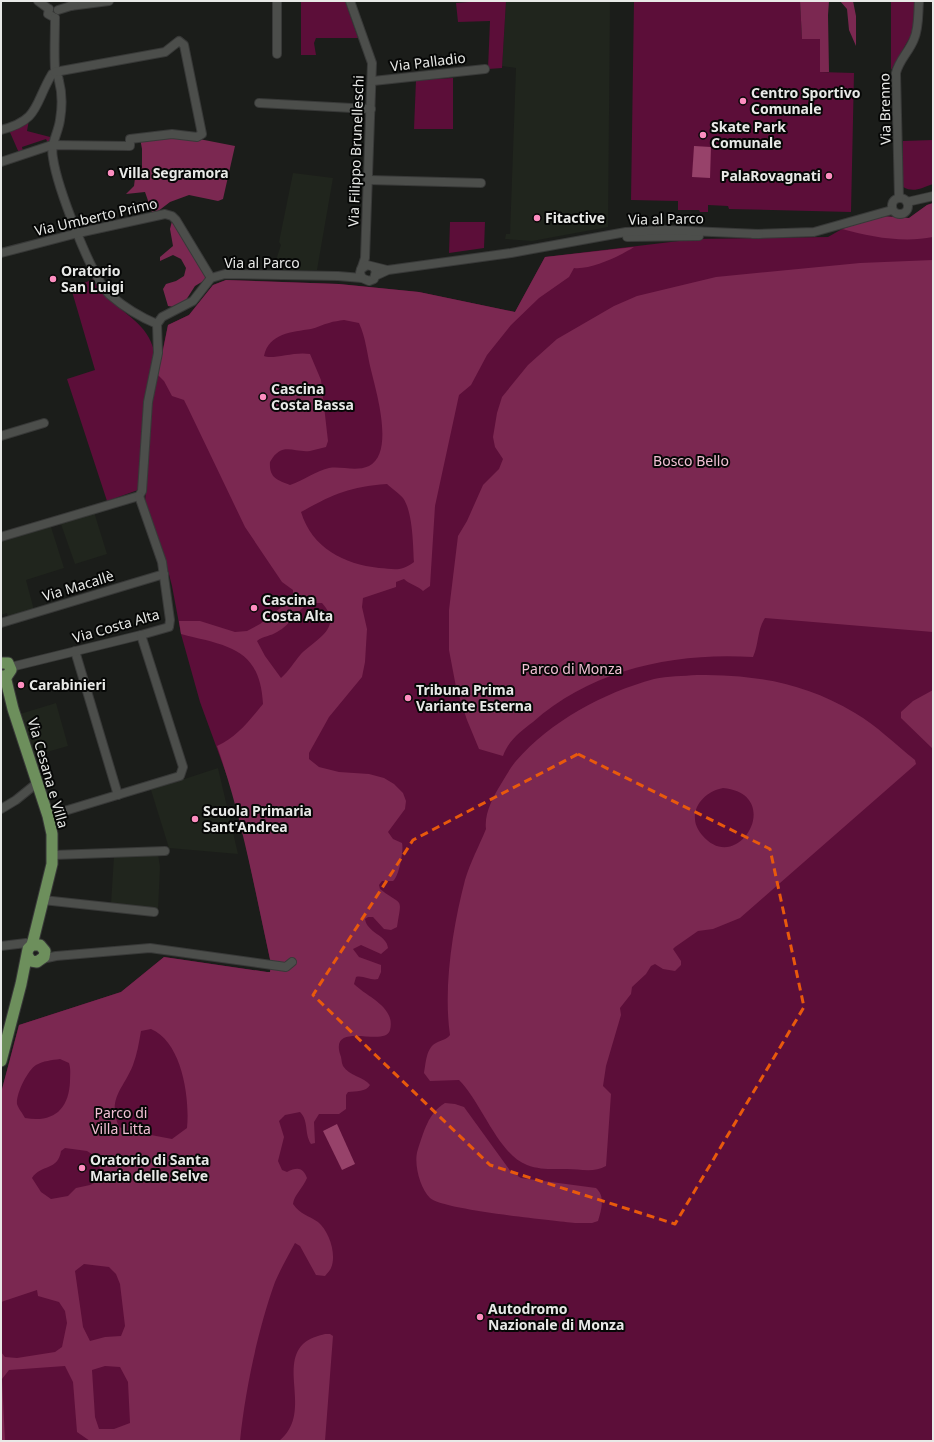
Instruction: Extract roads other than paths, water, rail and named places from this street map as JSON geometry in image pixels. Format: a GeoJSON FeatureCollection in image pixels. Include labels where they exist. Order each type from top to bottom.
{"type":"FeatureCollection","features":[{"type":"Feature","properties":{"kind":"main road","name":"Via Cesana e Villa"},"geometry":{"type":"LineString","coordinates":[[1,1061],[22,984],[36,952],[37,926],[53,855],[48,816],[13,709],[4,670]]}},
{"type":"Feature","properties":{"kind":"street"},"geometry":{"type":"LineString","coordinates":[[1,537],[139,496],[142,491],[148,402],[158,353],[156,328],[110,294],[99,281],[89,262],[57,175],[52,145],[60,121],[59,80],[55,72],[56,14],[54,7],[49,9],[38,1]]}},
{"type":"Feature","properties":{"kind":"street"},"geometry":{"type":"LineString","coordinates":[[56,14],[81,1]]}},
{"type":"Feature","properties":{"kind":"street"},"geometry":{"type":"LineString","coordinates":[[72,6],[96,1]]}},
{"type":"Feature","properties":{"kind":"street"},"geometry":{"type":"LineString","coordinates":[[72,6],[109,1]]}},
{"type":"Feature","properties":{"kind":"street"},"geometry":{"type":"LineString","coordinates":[[277,1],[278,54]]}},
{"type":"Feature","properties":{"kind":"street","name":"Via Filippo Brunelleschi"},"geometry":{"type":"LineString","coordinates":[[350,1],[372,63],[373,81],[366,258],[362,268]]}},
{"type":"Feature","properties":{"kind":"street","name":"Via Brenno"},"geometry":{"type":"LineString","coordinates":[[903,200],[896,73],[898,65],[914,41],[919,1]]}},
{"type":"Feature","properties":{"kind":"street"},"geometry":{"type":"LineString","coordinates":[[1,162],[52,145],[130,146],[130,139],[172,134],[197,137],[202,134],[184,44],[179,41],[165,52],[55,72],[46,84],[31,115],[27,120],[5,129]]}},
{"type":"Feature","properties":{"kind":"street","name":"Via Palladio"},"geometry":{"type":"LineString","coordinates":[[373,81],[485,69]]}},
{"type":"Feature","properties":{"kind":"street"},"geometry":{"type":"LineString","coordinates":[[259,103],[371,109]]}},
{"type":"Feature","properties":{"kind":"street"},"geometry":{"type":"LineString","coordinates":[[369,180],[481,183]]}},
{"type":"Feature","properties":{"kind":"street"},"geometry":{"type":"LineString","coordinates":[[903,200],[908,207],[904,214],[896,214],[892,210],[892,203],[903,200],[933,196]]}},
{"type":"Feature","properties":{"kind":"street","name":"Via al Parco"},"geometry":{"type":"LineString","coordinates":[[374,270],[388,270],[474,259],[574,243],[626,232],[666,230],[760,234],[814,232],[892,210]]}},
{"type":"Feature","properties":{"kind":"street","name":"Via Umberto Primo"},"geometry":{"type":"LineString","coordinates":[[1,253],[78,233],[165,214],[172,216],[212,278]]}},
{"type":"Feature","properties":{"kind":"street"},"geometry":{"type":"LineString","coordinates":[[366,258],[374,270]]}},
{"type":"Feature","properties":{"kind":"street"},"geometry":{"type":"LineString","coordinates":[[367,265],[374,270],[369,281],[362,278],[360,273],[362,268],[367,265]]}},
{"type":"Feature","properties":{"kind":"street","name":"Via al Parco"},"geometry":{"type":"LineString","coordinates":[[338,276],[362,268]]}},
{"type":"Feature","properties":{"kind":"street","name":"Via al Parco"},"geometry":{"type":"LineString","coordinates":[[156,328],[162,317],[193,301],[212,278],[225,274],[338,276],[362,278]]}},
{"type":"Feature","properties":{"kind":"street"},"geometry":{"type":"LineString","coordinates":[[1,436],[44,423]]}},
{"type":"Feature","properties":{"kind":"street","name":"Via Costa Alta"},"geometry":{"type":"LineString","coordinates":[[4,670],[169,627],[170,620],[162,562],[139,496]]}},
{"type":"Feature","properties":{"kind":"street","name":"Via Macallè"},"geometry":{"type":"LineString","coordinates":[[1,623],[164,574]]}},
{"type":"Feature","properties":{"kind":"street"},"geometry":{"type":"LineString","coordinates":[[48,816],[180,776],[183,767],[141,635]]}},
{"type":"Feature","properties":{"kind":"street"},"geometry":{"type":"LineString","coordinates":[[75,652],[118,795]]}},
{"type":"Feature","properties":{"kind":"street"},"geometry":{"type":"LineString","coordinates":[[1,809],[16,800],[37,783]]}},
{"type":"Feature","properties":{"kind":"street"},"geometry":{"type":"LineString","coordinates":[[53,855],[165,851]]}},
{"type":"Feature","properties":{"kind":"street"},"geometry":{"type":"LineString","coordinates":[[43,900],[154,912]]}},
{"type":"Feature","properties":{"kind":"street"},"geometry":{"type":"LineString","coordinates":[[1,946],[26,943],[36,952],[56,956],[150,948],[260,965],[286,967],[292,962]]}},
{"type":"Feature","properties":{"kind":"place","name":"Centro Sportivo Comunale"},"geometry":{"type":"Point","coordinates":[743,101]}},
{"type":"Feature","properties":{"kind":"place","name":"Skate Park Comunale"},"geometry":{"type":"Point","coordinates":[703,135]}},
{"type":"Feature","properties":{"kind":"place","name":"Villa Segramora"},"geometry":{"type":"Point","coordinates":[111,173]}},
{"type":"Feature","properties":{"kind":"place","name":"PalaRovagnati"},"geometry":{"type":"Point","coordinates":[829,176]}},
{"type":"Feature","properties":{"kind":"place","name":"Fitactive"},"geometry":{"type":"Point","coordinates":[537,218]}},
{"type":"Feature","properties":{"kind":"place","name":"Oratorio San Luigi"},"geometry":{"type":"Point","coordinates":[53,279]}},
{"type":"Feature","properties":{"kind":"place","name":"Cascina Costa Bassa"},"geometry":{"type":"Point","coordinates":[263,397]}},
{"type":"Feature","properties":{"kind":"place","name":"Cascina Costa Alta"},"geometry":{"type":"Point","coordinates":[254,608]}},
{"type":"Feature","properties":{"kind":"place","name":"Carabinieri"},"geometry":{"type":"Point","coordinates":[21,685]}},
{"type":"Feature","properties":{"kind":"place","name":"Tribuna Prima Variante Esterna"},"geometry":{"type":"Point","coordinates":[408,698]}},
{"type":"Feature","properties":{"kind":"place","name":"Scuola Primaria Sant'Andrea"},"geometry":{"type":"Point","coordinates":[195,819]}},
{"type":"Feature","properties":{"kind":"place","name":"Oratorio di Santa Maria delle Selve"},"geometry":{"type":"Point","coordinates":[82,1168]}},
{"type":"Feature","properties":{"kind":"place","name":"Autodromo Nazionale di Monza"},"geometry":{"type":"Point","coordinates":[480,1317]}},
{"type":"Feature","properties":{"kind":"park label","name":"Bosco Bello"},"geometry":{"type":"Point","coordinates":[691,461]}},
{"type":"Feature","properties":{"kind":"park label","name":"Parco di Monza"},"geometry":{"type":"Point","coordinates":[572,669]}},
{"type":"Feature","properties":{"kind":"park label","name":"Parco di Villa Litta"},"geometry":{"type":"Point","coordinates":[121,1122]}}]}
